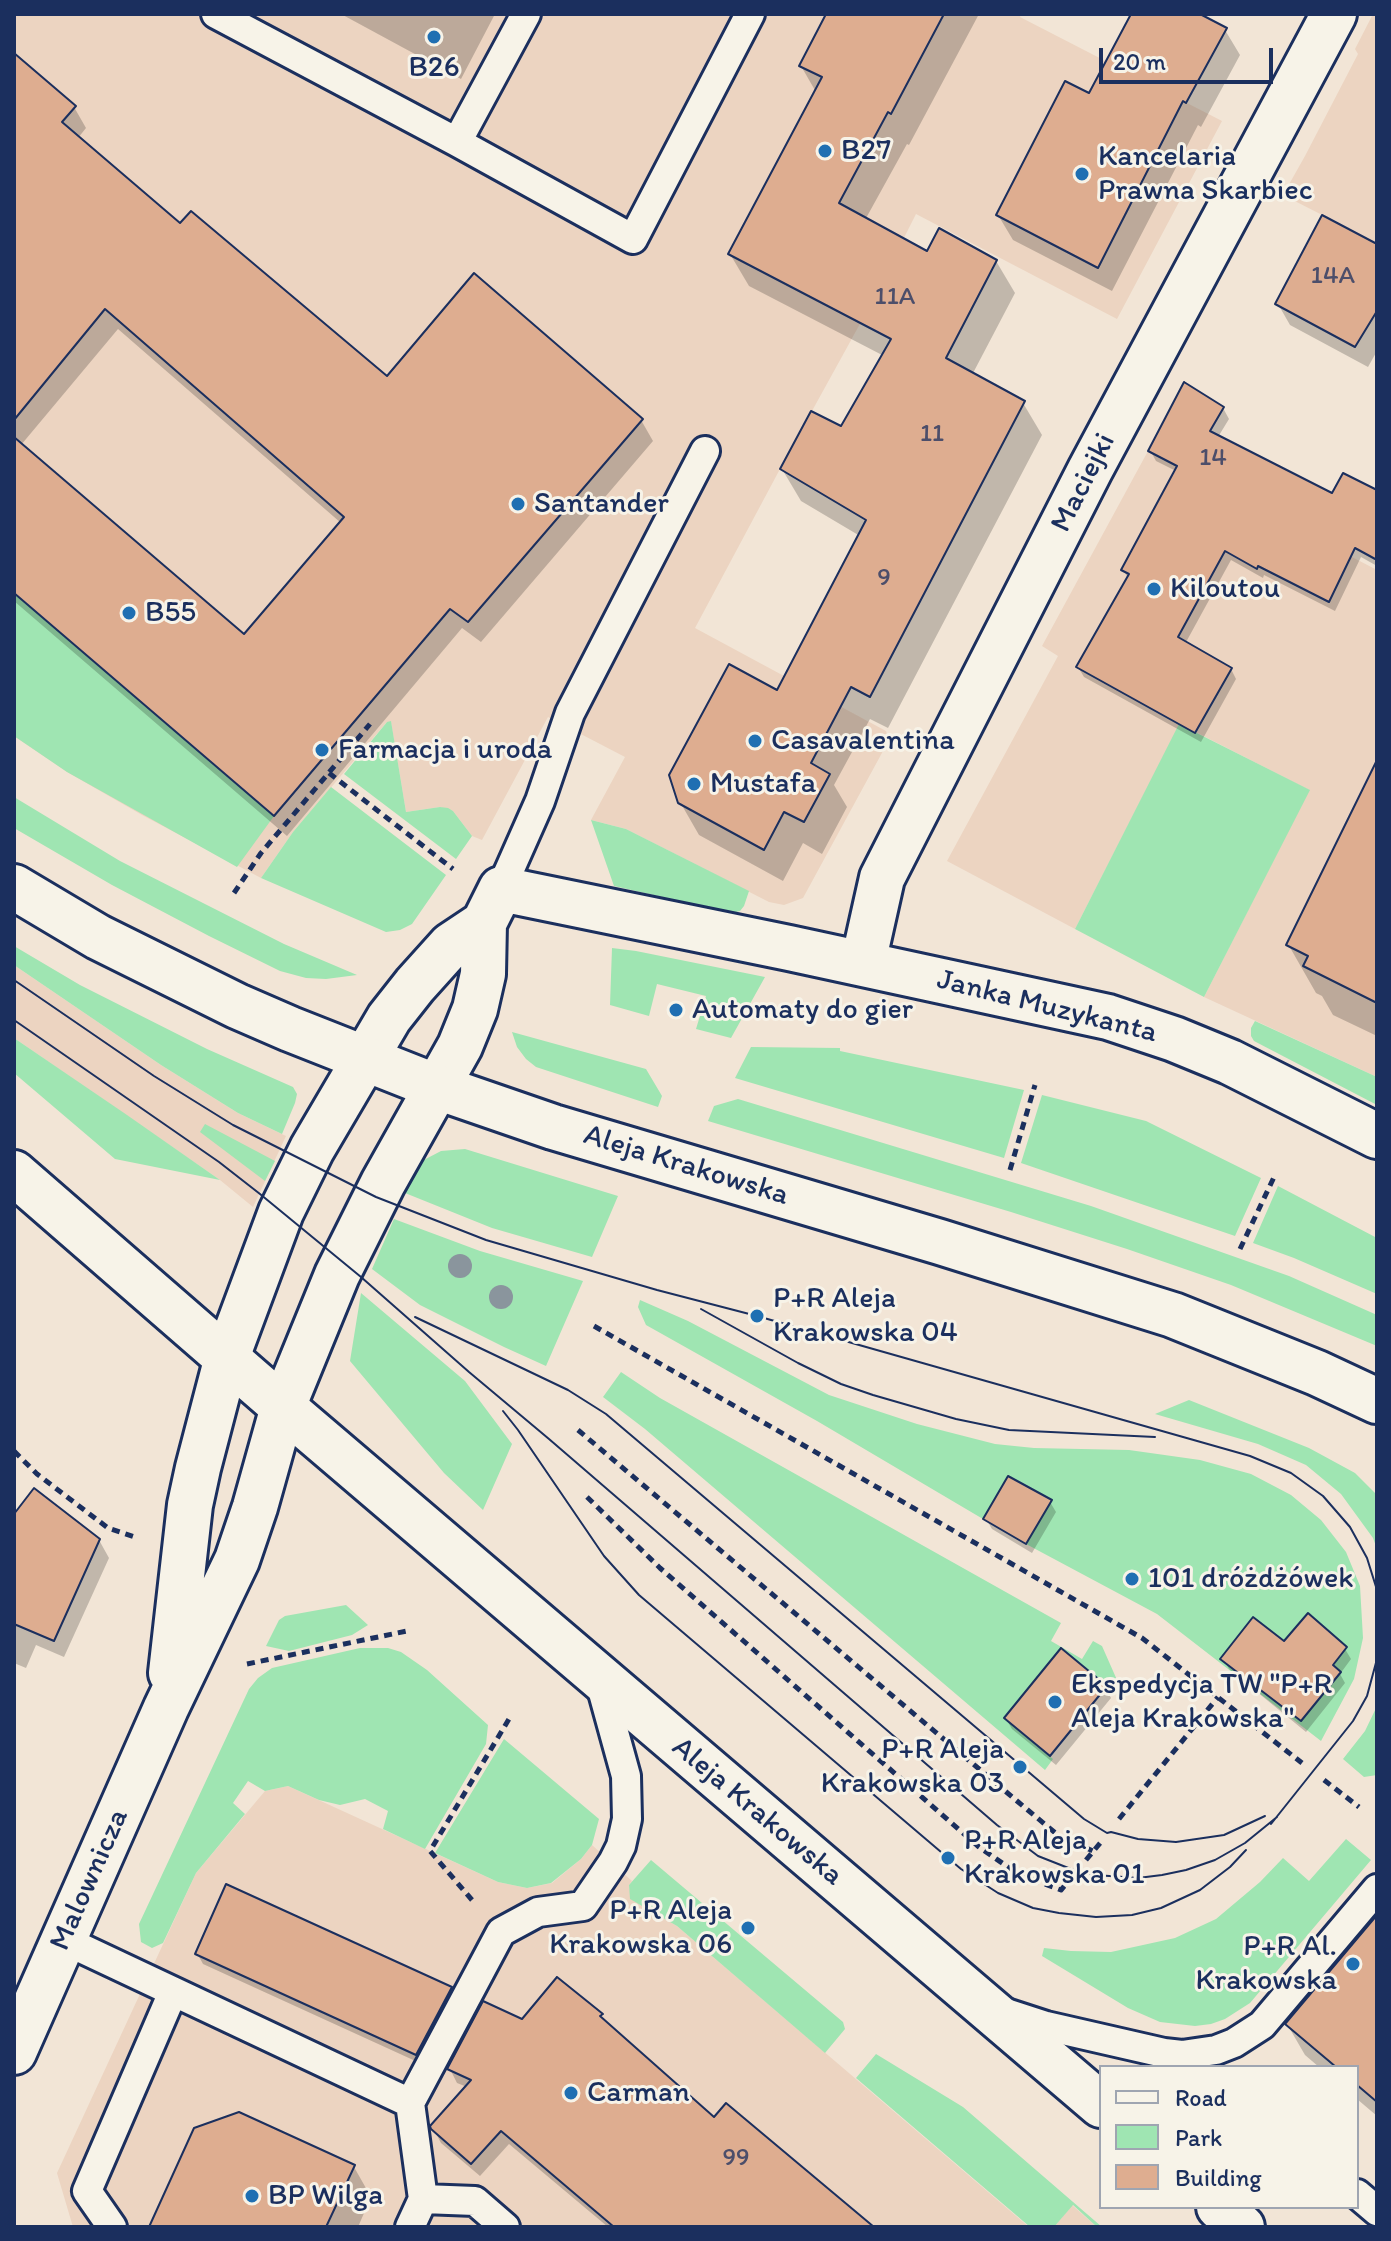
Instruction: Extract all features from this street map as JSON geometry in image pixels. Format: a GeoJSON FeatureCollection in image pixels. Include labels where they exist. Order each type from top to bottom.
{"type":"FeatureCollection","features":[{"type":"Feature","properties":{"kind":"street","name":"Maciejki"},"geometry":{"type":"LineString","coordinates":[[863,963],[882,878],[1090,470],[1334,14]]}},
{"type":"Feature","properties":{"kind":"street","name":"Aleja Krakowska"},"geometry":{"type":"LineString","coordinates":[[14,887],[98,937],[237,1006],[437,1087],[553,1127],[1173,1315],[1317,1373],[1377,1401]]}},
{"type":"Feature","properties":{"kind":"street","name":"Janka Muzykanta"},"geometry":{"type":"LineString","coordinates":[[492,906],[863,963],[1108,1017],[1230,1062],[1377,1136]]}},
{"type":"Feature","properties":{"kind":"street"},"geometry":{"type":"LineString","coordinates":[[364,1058],[389,1018],[428,970],[492,906]]}},
{"type":"Feature","properties":{"kind":"street"},"geometry":{"type":"LineString","coordinates":[[437,1087],[460,1046],[475,1009],[492,906]]}},
{"type":"Feature","properties":{"kind":"street","name":"Malownicza"},"geometry":{"type":"LineString","coordinates":[[166,1708],[192,1496],[227,1357],[298,1174],[364,1058]]}},
{"type":"Feature","properties":{"kind":"street","name":"Malownicza"},"geometry":{"type":"LineString","coordinates":[[14,2052],[166,1708],[244,1542],[283,1407],[337,1275],[383,1183],[437,1087]]}},
{"type":"Feature","properties":{"kind":"street","name":"Aleja Krakowska"},"geometry":{"type":"LineString","coordinates":[[14,1173],[283,1407],[1099,2103]]}},
{"type":"Feature","properties":{"kind":"street"},"geometry":{"type":"LineString","coordinates":[[1221,2209],[1242,2227]]}},
{"type":"Feature","properties":{"kind":"lane"},"geometry":{"type":"LineString","coordinates":[[457,142],[526,14]]}},
{"type":"Feature","properties":{"kind":"lane"},"geometry":{"type":"LineString","coordinates":[[220,15],[633,239],[750,14]]}},
{"type":"Feature","properties":{"kind":"lane"},"geometry":{"type":"LineString","coordinates":[[492,906],[540,801],[570,713],[705,451]]}},
{"type":"Feature","properties":{"kind":"lane"},"geometry":{"type":"LineString","coordinates":[[410,2227],[423,2199],[410,2103],[501,1932],[538,1912],[583,1906],[621,1846],[627,1819],[626,1776],[598,1676]]}},
{"type":"Feature","properties":{"kind":"lane"},"geometry":{"type":"LineString","coordinates":[[980,2001],[1023,2020],[1164,2053],[1182,2055],[1216,2050],[1234,2043],[1262,2025],[1377,1889]]}},
{"type":"Feature","properties":{"kind":"lane"},"geometry":{"type":"LineString","coordinates":[[64,1940],[410,2103]]}},
{"type":"Feature","properties":{"kind":"lane"},"geometry":{"type":"LineString","coordinates":[[112,2227],[87,2191],[173,1992]]}},
{"type":"Feature","properties":{"kind":"lane"},"geometry":{"type":"LineString","coordinates":[[1164,2053],[1193,2065]]}},
{"type":"Feature","properties":{"kind":"lane"},"geometry":{"type":"LineString","coordinates":[[1359,2196],[1377,2211]]}},
{"type":"Feature","properties":{"kind":"lane"},"geometry":{"type":"LineString","coordinates":[[423,2199],[475,2201],[505,2227]]}},
{"type":"Feature","properties":{"kind":"path"},"geometry":{"type":"LineString","coordinates":[[234,893],[261,853],[370,724]]}},
{"type":"Feature","properties":{"kind":"path"},"geometry":{"type":"LineString","coordinates":[[329,773],[457,872]]}},
{"type":"Feature","properties":{"kind":"path"},"geometry":{"type":"LineString","coordinates":[[1010,1170],[1035,1085]]}},
{"type":"Feature","properties":{"kind":"path"},"geometry":{"type":"LineString","coordinates":[[1240,1249],[1275,1175]]}},
{"type":"Feature","properties":{"kind":"path"},"geometry":{"type":"LineString","coordinates":[[594,1326],[1142,1638],[1302,1763]]}},
{"type":"Feature","properties":{"kind":"path"},"geometry":{"type":"LineString","coordinates":[[578,1430],[1059,1836],[1093,1851]]}},
{"type":"Feature","properties":{"kind":"path"},"geometry":{"type":"LineString","coordinates":[[14,1451],[37,1474],[108,1528],[143,1540]]}},
{"type":"Feature","properties":{"kind":"path"},"geometry":{"type":"LineString","coordinates":[[587,1497],[660,1568],[979,1847],[1018,1874],[1061,1890],[1067,1883]]}},
{"type":"Feature","properties":{"kind":"path"},"geometry":{"type":"LineString","coordinates":[[247,1664],[407,1631]]}},
{"type":"Feature","properties":{"kind":"path"},"geometry":{"type":"LineString","coordinates":[[1119,1819],[1218,1697]]}},
{"type":"Feature","properties":{"kind":"path"},"geometry":{"type":"LineString","coordinates":[[501,1932],[430,1851],[509,1719]]}},
{"type":"Feature","properties":{"kind":"path"},"geometry":{"type":"LineString","coordinates":[[1324,1780],[1359,1807]]}},
{"type":"Feature","properties":{"kind":"path"},"geometry":{"type":"LineString","coordinates":[[1086,1860],[1101,1842]]}},
{"type":"Feature","properties":{"kind":"shaded area"},"geometry":{"type":"Polygon","coordinates":[[[14,14],[1021,14],[1020,17],[1222,121],[1117,319],[916,214],[866,313],[695,628],[886,731],[889,740],[803,898],[784,905],[769,902],[626,829],[591,820],[625,757],[548,717],[482,840],[472,836],[453,811],[440,807],[406,812],[391,722],[387,722],[293,832],[261,878],[67,772],[14,736],[14,14]]]}},
{"type":"Feature","properties":{"kind":"shaded area"},"geometry":{"type":"Polygon","coordinates":[[[1373,14],[1377,14],[1377,243],[1283,195],[1358,54],[1355,49],[1373,14]]]}},
{"type":"Feature","properties":{"kind":"shaded area"},"geometry":{"type":"Polygon","coordinates":[[[1148,451],[1377,570],[1377,1077],[1204,997],[1309,790],[1180,724],[1075,929],[947,861],[1058,656],[1042,646],[1148,451]]]}},
{"type":"Feature","properties":{"kind":"shaded area"},"geometry":{"type":"Polygon","coordinates":[[[14,965],[161,1065],[238,1113],[286,1136],[253,1207],[220,1180],[14,1038],[14,965]]]}},
{"type":"Feature","properties":{"kind":"shaded area"},"geometry":{"type":"Polygon","coordinates":[[[288,1786],[498,1882],[527,1888],[552,1883],[581,1859],[592,1845],[632,1881],[629,1885],[631,1899],[677,1926],[1029,2227],[73,2227],[57,2173],[196,1873],[265,1791],[288,1786]]]}},
{"type":"Feature","properties":{"kind":"shaded area"},"geometry":{"type":"Polygon","coordinates":[[[1072,2205],[1097,2227],[1054,2227],[1072,2205]]]}},
{"type":"Feature","properties":{"kind":"green space"},"geometry":{"type":"Polygon","coordinates":[[[14,593],[274,816],[237,867],[67,772],[14,736],[14,593]]]}},
{"type":"Feature","properties":{"kind":"green space"},"geometry":{"type":"Polygon","coordinates":[[[391,721],[406,812],[440,807],[453,811],[472,836],[456,859],[344,774],[391,721]]]}},
{"type":"Feature","properties":{"kind":"green space"},"geometry":{"type":"Polygon","coordinates":[[[1179,724],[1310,790],[1204,997],[1075,929],[1179,724]]]}},
{"type":"Feature","properties":{"kind":"green space"},"geometry":{"type":"Polygon","coordinates":[[[331,787],[446,875],[412,924],[386,932],[261,878],[293,832],[331,787]]]}},
{"type":"Feature","properties":{"kind":"green space"},"geometry":{"type":"Polygon","coordinates":[[[14,797],[120,861],[284,944],[357,975],[306,978],[280,971],[209,936],[14,828],[14,797]]]}},
{"type":"Feature","properties":{"kind":"green space"},"geometry":{"type":"Polygon","coordinates":[[[591,820],[626,829],[749,891],[744,906],[732,913],[614,886],[591,820]]]}},
{"type":"Feature","properties":{"kind":"green space"},"geometry":{"type":"Polygon","coordinates":[[[14,946],[80,985],[207,1049],[293,1087],[297,1094],[295,1103],[282,1134],[238,1113],[161,1065],[14,965],[14,946]]]}},
{"type":"Feature","properties":{"kind":"green space"},"geometry":{"type":"Polygon","coordinates":[[[612,948],[765,977],[731,1038],[696,1029],[706,996],[657,984],[649,1016],[610,1005],[612,948]]]}},
{"type":"Feature","properties":{"kind":"green space"},"geometry":{"type":"Polygon","coordinates":[[[1255,1021],[1377,1077],[1377,1105],[1254,1041],[1251,1028],[1255,1021]]]}},
{"type":"Feature","properties":{"kind":"green space"},"geometry":{"type":"Polygon","coordinates":[[[512,1032],[646,1069],[662,1096],[658,1107],[536,1067],[517,1047],[512,1032]]]}},
{"type":"Feature","properties":{"kind":"green space"},"geometry":{"type":"Polygon","coordinates":[[[14,1038],[220,1180],[115,1159],[14,1073],[14,1038]]]}},
{"type":"Feature","properties":{"kind":"green space"},"geometry":{"type":"Polygon","coordinates":[[[751,1047],[840,1048],[840,1051],[1024,1090],[1004,1158],[735,1078],[751,1047]]]}},
{"type":"Feature","properties":{"kind":"green space"},"geometry":{"type":"Polygon","coordinates":[[[1042,1095],[1146,1121],[1261,1178],[1235,1236],[1021,1163],[1042,1095]]]}},
{"type":"Feature","properties":{"kind":"green space"},"geometry":{"type":"Polygon","coordinates":[[[738,1099],[1091,1206],[1289,1276],[1377,1315],[1377,1346],[1231,1285],[1127,1249],[708,1121],[714,1106],[738,1099]]]}},
{"type":"Feature","properties":{"kind":"green space"},"geometry":{"type":"Polygon","coordinates":[[[205,1124],[275,1161],[265,1181],[200,1132],[205,1124]]]}},
{"type":"Feature","properties":{"kind":"green space"},"geometry":{"type":"Polygon","coordinates":[[[465,1149],[618,1196],[592,1257],[492,1228],[405,1193],[420,1162],[441,1151],[465,1149]]]}},
{"type":"Feature","properties":{"kind":"green space"},"geometry":{"type":"Polygon","coordinates":[[[1278,1186],[1377,1238],[1377,1294],[1253,1243],[1278,1186]]]}},
{"type":"Feature","properties":{"kind":"green space"},"geometry":{"type":"Polygon","coordinates":[[[394,1219],[480,1251],[583,1281],[546,1366],[420,1305],[372,1269],[394,1219]]]}},
{"type":"Feature","properties":{"kind":"green space"},"geometry":{"type":"Polygon","coordinates":[[[361,1293],[465,1381],[512,1444],[483,1510],[444,1473],[350,1361],[361,1293]]]}},
{"type":"Feature","properties":{"kind":"green space"},"geometry":{"type":"Polygon","coordinates":[[[640,1300],[688,1321],[829,1395],[917,1424],[995,1444],[1129,1450],[1200,1460],[1251,1474],[1291,1495],[1321,1520],[1346,1552],[1360,1586],[1363,1638],[1354,1679],[1321,1741],[1157,1614],[1026,1544],[1051,1500],[1008,1476],[983,1519],[646,1325],[638,1307],[640,1300]]]}},
{"type":"Feature","properties":{"kind":"green space"},"geometry":{"type":"Polygon","coordinates":[[[621,1372],[660,1398],[1061,1623],[1051,1641],[1082,1659],[1093,1641],[1102,1646],[1117,1680],[1109,1688],[1061,1648],[1004,1718],[1053,1759],[1045,1770],[645,1429],[603,1397],[621,1372]]]}},
{"type":"Feature","properties":{"kind":"green space"},"geometry":{"type":"Polygon","coordinates":[[[1189,1400],[1309,1448],[1355,1473],[1377,1495],[1377,1549],[1373,1538],[1341,1494],[1306,1465],[1258,1444],[1155,1414],[1189,1400]]]}},
{"type":"Feature","properties":{"kind":"green space"},"geometry":{"type":"Polygon","coordinates":[[[346,1605],[368,1625],[352,1635],[289,1651],[266,1646],[279,1620],[285,1616],[346,1605]]]}},
{"type":"Feature","properties":{"kind":"green space"},"geometry":{"type":"Polygon","coordinates":[[[360,1648],[388,1648],[401,1652],[427,1670],[488,1725],[486,1744],[425,1849],[383,1829],[388,1811],[365,1799],[340,1805],[319,1800],[288,1786],[265,1791],[248,1781],[233,1803],[245,1814],[196,1873],[163,1943],[152,1948],[141,1942],[139,1924],[249,1689],[272,1668],[360,1648]]]}},
{"type":"Feature","properties":{"kind":"green space"},"geometry":{"type":"Polygon","coordinates":[[[1377,1706],[1377,1775],[1364,1777],[1343,1759],[1365,1731],[1377,1706]]]}},
{"type":"Feature","properties":{"kind":"green space"},"geometry":{"type":"Polygon","coordinates":[[[504,1739],[599,1819],[592,1845],[581,1859],[551,1883],[527,1888],[498,1882],[435,1853],[504,1739]]]}},
{"type":"Feature","properties":{"kind":"green space"},"geometry":{"type":"Polygon","coordinates":[[[1346,1839],[1371,1860],[1250,2003],[1225,2019],[1195,2026],[1160,2022],[1128,2008],[1042,1956],[1044,1948],[1111,1952],[1175,1938],[1216,1919],[1283,1858],[1309,1881],[1346,1839]]]}},
{"type":"Feature","properties":{"kind":"green space"},"geometry":{"type":"Polygon","coordinates":[[[651,1860],[843,2022],[845,2029],[825,2053],[677,1926],[630,1899],[629,1885],[651,1860]]]}},
{"type":"Feature","properties":{"kind":"green space"},"geometry":{"type":"Polygon","coordinates":[[[876,2054],[963,2107],[1102,2227],[1097,2227],[1073,2205],[1054,2227],[1030,2227],[856,2078],[876,2054]]]}},
{"type":"Feature","properties":{"kind":"building"},"geometry":{"type":"Polygon","coordinates":[[[826,14],[944,14],[839,203],[927,251],[939,228],[997,260],[946,358],[1025,401],[870,697],[851,687],[811,763],[830,774],[804,822],[784,812],[764,850],[678,803],[669,775],[729,664],[777,690],[866,520],[780,469],[811,411],[841,426],[891,339],[728,254],[822,77],[799,66],[826,14]]]}},
{"type":"Feature","properties":{"kind":"building","name":"Kancelaria Prawna Skarbiec"},"geometry":{"type":"Polygon","coordinates":[[[1131,14],[1200,14],[1227,28],[1186,103],[1183,101],[1098,268],[996,215],[1065,81],[1089,93],[1131,14]]]}},
{"type":"Feature","properties":{"kind":"building"},"geometry":{"type":"Polygon","coordinates":[[[14,53],[76,106],[62,122],[180,223],[191,211],[387,376],[474,273],[643,419],[468,622],[450,609],[274,816],[14,593],[14,437],[244,634],[344,517],[105,309],[14,420],[14,53]]]}},
{"type":"Feature","properties":{"kind":"building"},"geometry":{"type":"Polygon","coordinates":[[[1322,215],[1377,244],[1377,311],[1355,347],[1275,304],[1322,215]]]}},
{"type":"Feature","properties":{"kind":"building","name":"Kiloutou"},"geometry":{"type":"Polygon","coordinates":[[[1184,382],[1224,407],[1210,431],[1332,493],[1343,473],[1377,490],[1377,560],[1355,548],[1329,602],[1225,551],[1178,637],[1232,668],[1195,733],[1076,667],[1129,574],[1121,570],[1177,466],[1148,451],[1184,382]]]}},
{"type":"Feature","properties":{"kind":"building"},"geometry":{"type":"Polygon","coordinates":[[[1377,760],[1377,1003],[1303,966],[1308,956],[1286,945],[1377,760]]]}},
{"type":"Feature","properties":{"kind":"building"},"geometry":{"type":"Polygon","coordinates":[[[1008,1476],[1052,1500],[1026,1544],[983,1519],[1008,1476]]]}},
{"type":"Feature","properties":{"kind":"building"},"geometry":{"type":"Polygon","coordinates":[[[34,1488],[100,1539],[54,1641],[14,1624],[14,1514],[34,1488]]]}},
{"type":"Feature","properties":{"kind":"building"},"geometry":{"type":"Polygon","coordinates":[[[1308,1613],[1347,1647],[1333,1665],[1341,1672],[1301,1721],[1220,1659],[1253,1617],[1284,1641],[1308,1613]]]}},
{"type":"Feature","properties":{"kind":"building","name":"Ekspedycja TW \"P+R Aleja Krakowska\""},"geometry":{"type":"Polygon","coordinates":[[[1061,1648],[1107,1686],[1050,1756],[1004,1718],[1061,1648]]]}},
{"type":"Feature","properties":{"kind":"building"},"geometry":{"type":"Polygon","coordinates":[[[226,1884],[452,1987],[416,2055],[195,1954],[226,1884]]]}},
{"type":"Feature","properties":{"kind":"building","name":"P+R Al. Krakowska"},"geometry":{"type":"Polygon","coordinates":[[[1377,1915],[1377,2102],[1359,2087],[1359,2065],[1334,2065],[1285,2024],[1377,1915]]]}},
{"type":"Feature","properties":{"kind":"building"},"geometry":{"type":"Polygon","coordinates":[[[557,1977],[603,2014],[600,2016],[714,2117],[726,2103],[874,2227],[614,2227],[501,2131],[471,2164],[430,2126],[471,2080],[447,2069],[483,2001],[522,2019],[557,1977]]]}},
{"type":"Feature","properties":{"kind":"building","name":"BP Wilga"},"geometry":{"type":"Polygon","coordinates":[[[239,2112],[355,2165],[326,2227],[149,2227],[194,2128],[239,2112]]]}},
{"type":"Feature","properties":{"kind":"tram line"},"geometry":{"type":"LineString","coordinates":[[14,980],[154,1076],[233,1125],[376,1197],[486,1240],[1250,1456],[1291,1473],[1323,1496],[1350,1527],[1367,1558],[1377,1590]]}},
{"type":"Feature","properties":{"kind":"tram line"},"geometry":{"type":"LineString","coordinates":[[14,1020],[219,1162],[260,1194],[361,1277],[997,1825],[1038,1856],[1095,1875],[1138,1878],[1162,1875],[1215,1860],[1245,1843],[1277,1817]]}},
{"type":"Feature","properties":{"kind":"tram line"},"geometry":{"type":"LineString","coordinates":[[701,1309],[841,1384],[956,1419],[1009,1430],[1155,1437]]}},
{"type":"Feature","properties":{"kind":"tram line"},"geometry":{"type":"LineString","coordinates":[[415,1317],[568,1390],[606,1414],[1084,1819],[1107,1833],[1176,1842],[1224,1835],[1265,1816]]}},
{"type":"Feature","properties":{"kind":"tram line"},"geometry":{"type":"LineString","coordinates":[[503,1411],[604,1556],[639,1595],[961,1869],[998,1893],[1033,1908],[1059,1913],[1096,1917],[1132,1915],[1161,1908],[1200,1890],[1246,1850]]}},
{"type":"Feature","properties":{"kind":"tram line"},"geometry":{"type":"LineString","coordinates":[[1271,1824],[1353,1721],[1367,1696],[1377,1659]]}},
{"type":"Feature","properties":{"kind":"place","name":"B26"},"geometry":{"type":"Point","coordinates":[434,37]}},
{"type":"Feature","properties":{"kind":"place","name":"B27"},"geometry":{"type":"Point","coordinates":[825,151]}},
{"type":"Feature","properties":{"kind":"place","name":"Kancelaria Prawna Skarbiec"},"geometry":{"type":"Point","coordinates":[1082,174]}},
{"type":"Feature","properties":{"kind":"place","name":"Santander"},"geometry":{"type":"Point","coordinates":[518,504]}},
{"type":"Feature","properties":{"kind":"place","name":"Kiloutou"},"geometry":{"type":"Point","coordinates":[1154,589]}},
{"type":"Feature","properties":{"kind":"place","name":"B55"},"geometry":{"type":"Point","coordinates":[129,613]}},
{"type":"Feature","properties":{"kind":"place","name":"Casavalentina"},"geometry":{"type":"Point","coordinates":[755,741]}},
{"type":"Feature","properties":{"kind":"place","name":"Farmacja i uroda"},"geometry":{"type":"Point","coordinates":[322,750]}},
{"type":"Feature","properties":{"kind":"place","name":"Mustafa"},"geometry":{"type":"Point","coordinates":[694,784]}},
{"type":"Feature","properties":{"kind":"place","name":"Automaty do gier"},"geometry":{"type":"Point","coordinates":[676,1010]}},
{"type":"Feature","properties":{"kind":"place","name":"P+R Aleja Krakowska 04"},"geometry":{"type":"Point","coordinates":[757,1316]}},
{"type":"Feature","properties":{"kind":"place","name":"101 dróżdżówek"},"geometry":{"type":"Point","coordinates":[1132,1579]}},
{"type":"Feature","properties":{"kind":"place","name":"Ekspedycja TW \"P+R Aleja Krakowska\""},"geometry":{"type":"Point","coordinates":[1055,1702]}},
{"type":"Feature","properties":{"kind":"place","name":"P+R Aleja Krakowska 03"},"geometry":{"type":"Point","coordinates":[1020,1767]}},
{"type":"Feature","properties":{"kind":"place","name":"P+R Aleja Krakowska 01"},"geometry":{"type":"Point","coordinates":[948,1858]}},
{"type":"Feature","properties":{"kind":"place","name":"P+R Aleja Krakowska 06"},"geometry":{"type":"Point","coordinates":[748,1928]}},
{"type":"Feature","properties":{"kind":"place","name":"P+R Al. Krakowska"},"geometry":{"type":"Point","coordinates":[1353,1964]}},
{"type":"Feature","properties":{"kind":"place","name":"Carman"},"geometry":{"type":"Point","coordinates":[571,2093]}},
{"type":"Feature","properties":{"kind":"place","name":"BP Wilga"},"geometry":{"type":"Point","coordinates":[252,2196]}}]}
